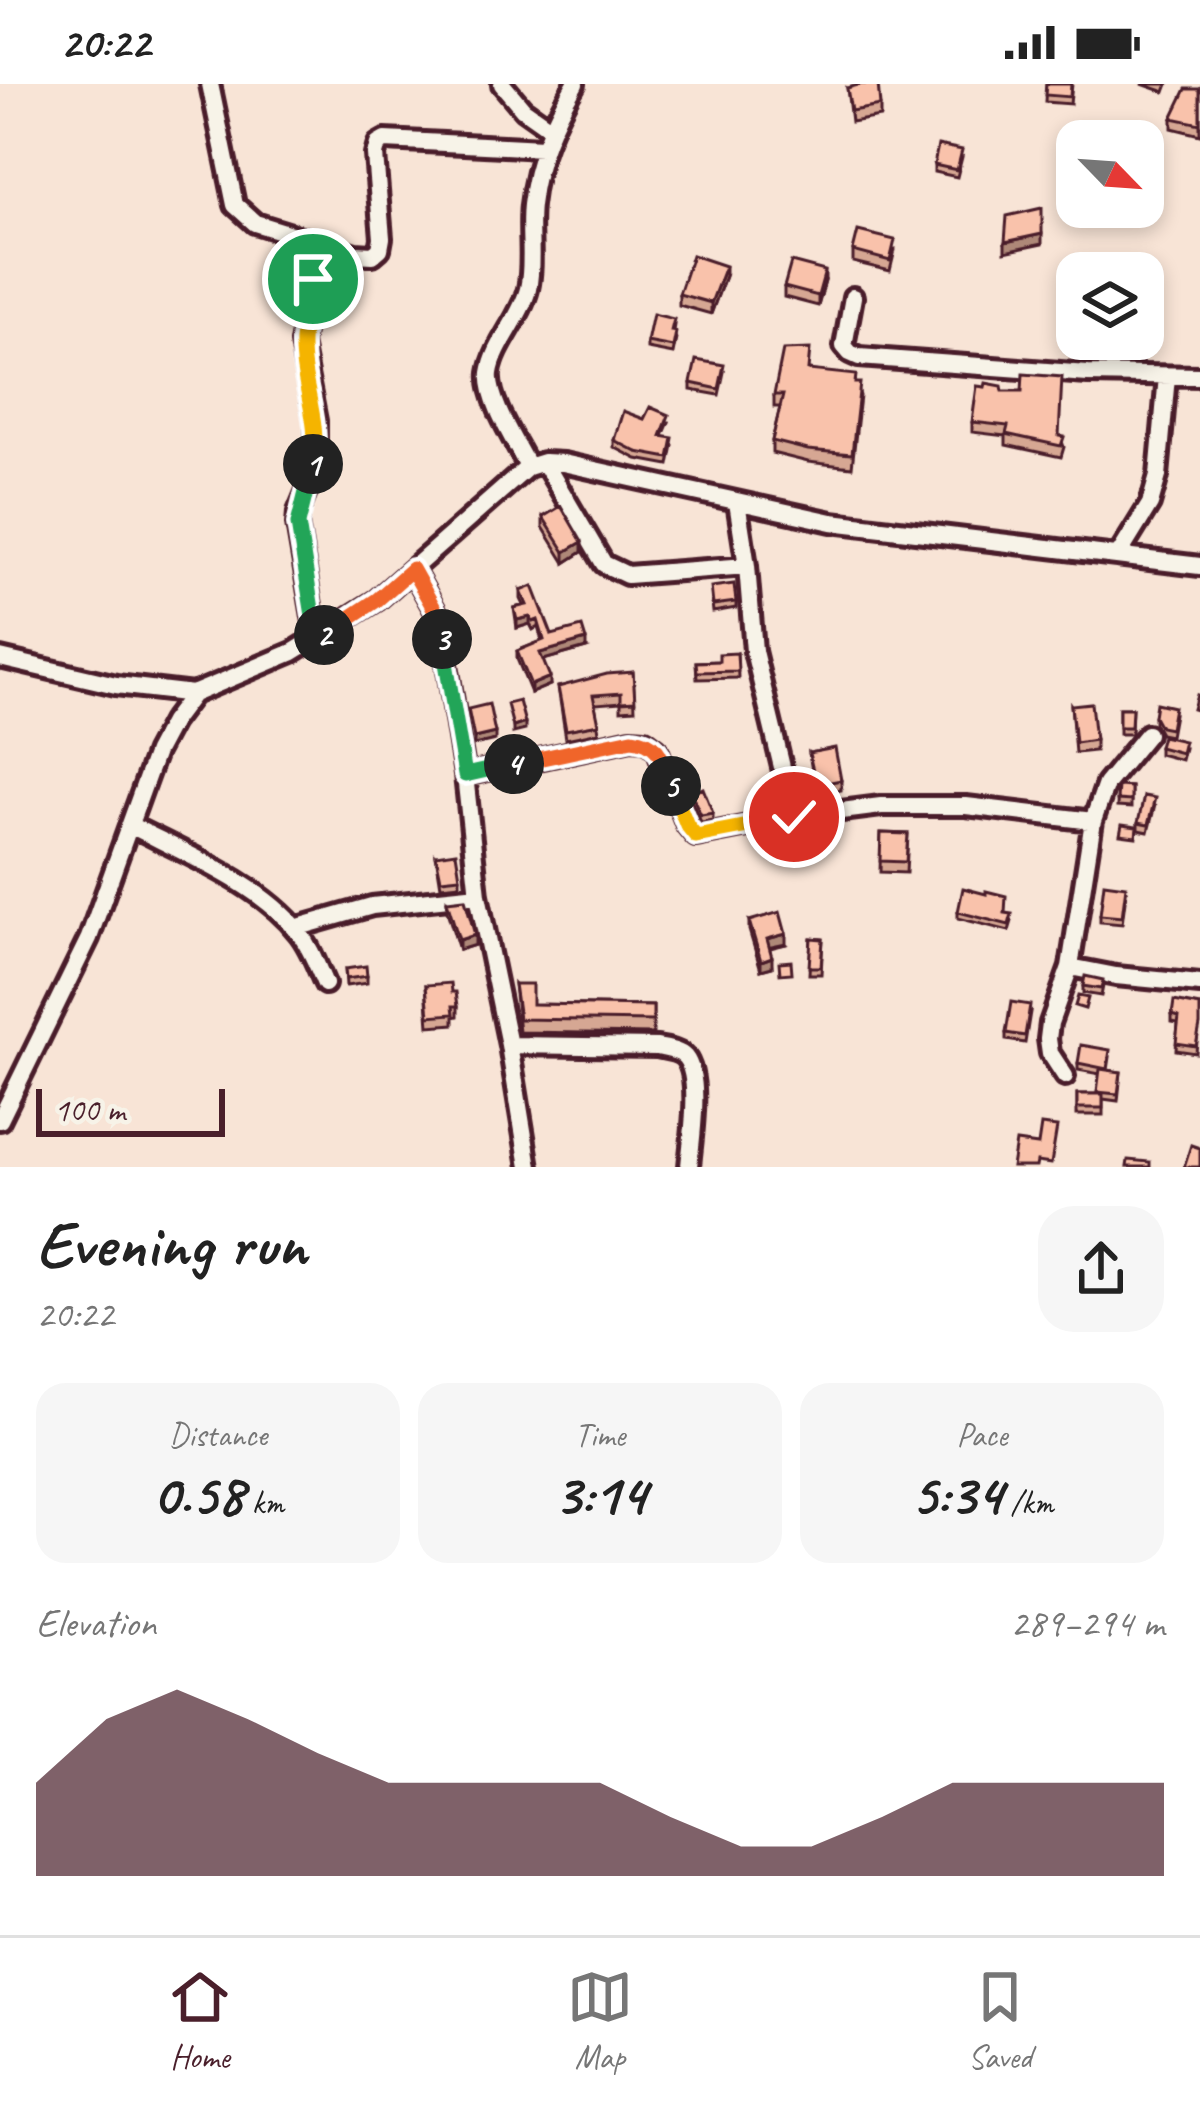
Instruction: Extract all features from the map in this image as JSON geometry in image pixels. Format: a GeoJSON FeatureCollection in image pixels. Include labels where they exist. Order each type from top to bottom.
{"type":"FeatureCollection","features":[{"type":"Feature","properties":{"kind":"street"},"geometry":{"type":"LineString","coordinates":[[210,84],[235,205],[255,223],[356,254],[373,255],[380,249],[375,155],[378,144],[385,140],[542,148]]}},
{"type":"Feature","properties":{"kind":"street"},"geometry":{"type":"LineString","coordinates":[[502,84],[523,109],[550,128]]}},
{"type":"Feature","properties":{"kind":"street"},"geometry":{"type":"LineString","coordinates":[[575,84],[542,148],[531,204],[529,285],[490,375],[495,401],[604,563],[613,569],[627,575],[747,566]]}},
{"type":"Feature","properties":{"kind":"street"},"geometry":{"type":"LineString","coordinates":[[307,239],[312,298],[301,343],[316,422],[316,448],[298,524],[317,640]]}},
{"type":"Feature","properties":{"kind":"street"},"geometry":{"type":"LineString","coordinates":[[853,297],[844,346],[859,357],[1088,374],[1200,376]]}},
{"type":"Feature","properties":{"kind":"street"},"geometry":{"type":"LineString","coordinates":[[1118,556],[1150,504],[1158,476],[1167,376]]}},
{"type":"Feature","properties":{"kind":"street"},"geometry":{"type":"LineString","coordinates":[[0,1120],[89,938],[156,752],[193,694],[317,640],[377,600],[536,464],[562,463],[832,522],[1200,566]]}},
{"type":"Feature","properties":{"kind":"street"},"geometry":{"type":"LineString","coordinates":[[736,502],[754,651],[794,817]]}},
{"type":"Feature","properties":{"kind":"street"},"geometry":{"type":"LineString","coordinates":[[412,569],[436,612],[465,775],[478,895],[529,1167]]}},
{"type":"Feature","properties":{"kind":"street"},"geometry":{"type":"LineString","coordinates":[[0,658],[92,680],[193,694]]}},
{"type":"Feature","properties":{"kind":"street"},"geometry":{"type":"LineString","coordinates":[[1066,1076],[1050,1053],[1048,1039],[1070,967],[1093,821],[1106,784],[1147,734]]}},
{"type":"Feature","properties":{"kind":"street"},"geometry":{"type":"LineString","coordinates":[[465,775],[632,739],[645,740],[657,749],[687,825],[696,836],[881,806],[966,806],[1093,821]]}},
{"type":"Feature","properties":{"kind":"street"},"geometry":{"type":"LineString","coordinates":[[130,825],[245,887],[295,928],[325,984]]}},
{"type":"Feature","properties":{"kind":"street"},"geometry":{"type":"LineString","coordinates":[[295,928],[372,906],[478,895]]}},
{"type":"Feature","properties":{"kind":"street"},"geometry":{"type":"LineString","coordinates":[[1070,967],[1200,984]]}},
{"type":"Feature","properties":{"kind":"street"},"geometry":{"type":"LineString","coordinates":[[509,1045],[657,1047],[686,1058],[694,1083],[689,1167]]}},
{"type":"Feature","properties":{"kind":"building"},"geometry":{"type":"Polygon","coordinates":[[[878,84],[880,106],[851,111],[847,88],[878,84]]]}},
{"type":"Feature","properties":{"kind":"building"},"geometry":{"type":"Polygon","coordinates":[[[1046,84],[1071,84],[1070,97],[1045,95],[1046,84]]]}},
{"type":"Feature","properties":{"kind":"building"},"geometry":{"type":"Polygon","coordinates":[[[1186,89],[1200,89],[1200,124],[1172,118],[1186,89]]]}},
{"type":"Feature","properties":{"kind":"building"},"geometry":{"type":"Polygon","coordinates":[[[938,145],[962,150],[957,170],[934,165],[938,145]]]}},
{"type":"Feature","properties":{"kind":"building"},"geometry":{"type":"Polygon","coordinates":[[[1042,208],[1042,234],[1005,242],[1007,216],[1042,208]]]}},
{"type":"Feature","properties":{"kind":"building"},"geometry":{"type":"Polygon","coordinates":[[[858,231],[895,240],[890,261],[853,251],[858,231]]]}},
{"type":"Feature","properties":{"kind":"building"},"geometry":{"type":"Polygon","coordinates":[[[692,255],[725,266],[711,303],[679,294],[692,255]]]}},
{"type":"Feature","properties":{"kind":"building"},"geometry":{"type":"Polygon","coordinates":[[[791,262],[825,271],[818,296],[784,287],[791,262]]]}},
{"type":"Feature","properties":{"kind":"building"},"geometry":{"type":"Polygon","coordinates":[[[653,314],[674,319],[673,347],[647,342],[653,314]]]}},
{"type":"Feature","properties":{"kind":"building"},"geometry":{"type":"Polygon","coordinates":[[[810,349],[808,370],[856,375],[855,383],[860,383],[852,454],[772,441],[783,395],[774,395],[783,350],[810,349]]]}},
{"type":"Feature","properties":{"kind":"building"},"geometry":{"type":"Polygon","coordinates":[[[696,360],[724,365],[719,389],[691,383],[696,360]]]}},
{"type":"Feature","properties":{"kind":"building"},"geometry":{"type":"Polygon","coordinates":[[[1023,374],[1062,377],[1061,446],[1006,434],[1008,426],[972,422],[977,386],[986,383],[1002,386],[1003,391],[1022,391],[1023,374]]]}},
{"type":"Feature","properties":{"kind":"building"},"geometry":{"type":"Polygon","coordinates":[[[650,407],[669,415],[661,436],[673,438],[669,458],[637,452],[614,440],[623,411],[644,419],[650,407]]]}},
{"type":"Feature","properties":{"kind":"building"},"geometry":{"type":"Polygon","coordinates":[[[561,506],[582,542],[565,552],[543,517],[561,506]]]}},
{"type":"Feature","properties":{"kind":"building"},"geometry":{"type":"Polygon","coordinates":[[[734,584],[736,602],[713,605],[711,587],[734,584]]]}},
{"type":"Feature","properties":{"kind":"building"},"geometry":{"type":"Polygon","coordinates":[[[533,586],[552,635],[582,627],[586,640],[540,653],[550,677],[531,685],[517,651],[544,640],[538,620],[517,620],[514,608],[527,605],[521,591],[533,586]]]}},
{"type":"Feature","properties":{"kind":"building"},"geometry":{"type":"Polygon","coordinates":[[[737,653],[738,671],[697,672],[696,662],[719,661],[719,654],[737,653]]]}},
{"type":"Feature","properties":{"kind":"building"},"geometry":{"type":"Polygon","coordinates":[[[633,672],[635,701],[621,702],[621,693],[593,695],[599,724],[566,730],[558,687],[633,672]]]}},
{"type":"Feature","properties":{"kind":"building"},"geometry":{"type":"Polygon","coordinates":[[[519,701],[525,723],[513,727],[507,704],[519,701]]]}},
{"type":"Feature","properties":{"kind":"building"},"geometry":{"type":"Polygon","coordinates":[[[1091,703],[1095,740],[1075,743],[1071,705],[1091,703]]]}},
{"type":"Feature","properties":{"kind":"building"},"geometry":{"type":"Polygon","coordinates":[[[1156,703],[1174,707],[1170,729],[1160,727],[1154,716],[1156,703]]]}},
{"type":"Feature","properties":{"kind":"building"},"geometry":{"type":"Polygon","coordinates":[[[489,704],[495,733],[474,738],[468,709],[489,704]]]}},
{"type":"Feature","properties":{"kind":"building"},"geometry":{"type":"Polygon","coordinates":[[[1119,708],[1132,708],[1131,727],[1119,727],[1119,708]]]}},
{"type":"Feature","properties":{"kind":"building"},"geometry":{"type":"Polygon","coordinates":[[[1162,736],[1184,741],[1181,753],[1159,747],[1162,736]]]}},
{"type":"Feature","properties":{"kind":"building"},"geometry":{"type":"Polygon","coordinates":[[[835,748],[841,780],[816,785],[809,753],[835,748]]]}},
{"type":"Feature","properties":{"kind":"building"},"geometry":{"type":"Polygon","coordinates":[[[1118,786],[1131,787],[1131,801],[1117,800],[1118,786]]]}},
{"type":"Feature","properties":{"kind":"building"},"geometry":{"type":"Polygon","coordinates":[[[703,788],[713,813],[701,815],[691,793],[703,788]]]}},
{"type":"Feature","properties":{"kind":"building"},"geometry":{"type":"Polygon","coordinates":[[[1144,796],[1155,798],[1148,825],[1138,823],[1144,796]]]}},
{"type":"Feature","properties":{"kind":"building"},"geometry":{"type":"Polygon","coordinates":[[[1122,825],[1137,827],[1136,837],[1120,835],[1122,825]]]}},
{"type":"Feature","properties":{"kind":"building"},"geometry":{"type":"Polygon","coordinates":[[[881,833],[908,834],[906,862],[880,861],[881,833]]]}},
{"type":"Feature","properties":{"kind":"building"},"geometry":{"type":"Polygon","coordinates":[[[456,852],[460,877],[441,879],[436,855],[456,852]]]}},
{"type":"Feature","properties":{"kind":"building"},"geometry":{"type":"Polygon","coordinates":[[[1104,883],[1126,886],[1122,917],[1100,915],[1104,883]]]}},
{"type":"Feature","properties":{"kind":"building"},"geometry":{"type":"Polygon","coordinates":[[[963,888],[1006,896],[1005,913],[1012,914],[1009,925],[958,912],[963,888]]]}},
{"type":"Feature","properties":{"kind":"building"},"geometry":{"type":"Polygon","coordinates":[[[465,899],[475,935],[459,940],[447,901],[465,899]]]}},
{"type":"Feature","properties":{"kind":"building"},"geometry":{"type":"Polygon","coordinates":[[[780,912],[786,934],[767,939],[772,957],[761,961],[749,921],[780,912]]]}},
{"type":"Feature","properties":{"kind":"building"},"geometry":{"type":"Polygon","coordinates":[[[811,938],[823,939],[821,967],[809,967],[811,938]]]}},
{"type":"Feature","properties":{"kind":"building"},"geometry":{"type":"Polygon","coordinates":[[[791,961],[792,973],[780,974],[779,962],[791,961]]]}},
{"type":"Feature","properties":{"kind":"building"},"geometry":{"type":"Polygon","coordinates":[[[366,966],[367,976],[346,979],[345,969],[366,966]]]}},
{"type":"Feature","properties":{"kind":"building"},"geometry":{"type":"Polygon","coordinates":[[[1085,976],[1103,980],[1101,989],[1083,986],[1085,976]]]}},
{"type":"Feature","properties":{"kind":"building"},"geometry":{"type":"Polygon","coordinates":[[[451,983],[458,1006],[453,1006],[454,1014],[429,1016],[426,985],[451,983]]]}},
{"type":"Feature","properties":{"kind":"building"},"geometry":{"type":"Polygon","coordinates":[[[514,984],[532,984],[532,1004],[653,1006],[653,1021],[519,1019],[514,984]]]}},
{"type":"Feature","properties":{"kind":"building"},"geometry":{"type":"Polygon","coordinates":[[[1078,996],[1088,998],[1085,1009],[1075,1006],[1078,996]]]}},
{"type":"Feature","properties":{"kind":"building"},"geometry":{"type":"Polygon","coordinates":[[[1174,1001],[1200,1006],[1196,1046],[1176,1043],[1179,1017],[1172,1015],[1174,1001]]]}},
{"type":"Feature","properties":{"kind":"building"},"geometry":{"type":"Polygon","coordinates":[[[1011,1002],[1030,1005],[1025,1036],[1006,1033],[1011,1002]]]}},
{"type":"Feature","properties":{"kind":"building"},"geometry":{"type":"Polygon","coordinates":[[[1081,1045],[1110,1050],[1107,1069],[1078,1063],[1081,1045]]]}},
{"type":"Feature","properties":{"kind":"building"},"geometry":{"type":"Polygon","coordinates":[[[1100,1069],[1121,1072],[1118,1094],[1097,1092],[1100,1069]]]}},
{"type":"Feature","properties":{"kind":"building"},"geometry":{"type":"Polygon","coordinates":[[[1077,1094],[1103,1094],[1103,1108],[1077,1108],[1077,1094]]]}},
{"type":"Feature","properties":{"kind":"building"},"geometry":{"type":"Polygon","coordinates":[[[1041,1125],[1057,1127],[1051,1164],[1012,1167],[1016,1142],[1038,1145],[1041,1125]]]}},
{"type":"Feature","properties":{"kind":"building"},"geometry":{"type":"Polygon","coordinates":[[[1191,1145],[1200,1148],[1200,1167],[1184,1167],[1191,1145]]]}},
{"type":"Feature","properties":{"kind":"building"},"geometry":{"type":"Polygon","coordinates":[[[1128,1160],[1150,1162],[1150,1167],[1127,1167],[1128,1160]]]}},
{"type":"Feature","properties":{"kind":"route"},"geometry":{"type":"LineString","coordinates":[[313,279],[301,343],[316,422],[316,448],[298,524],[317,640],[377,600],[412,569],[436,612],[465,775],[645,740],[657,749],[687,825],[696,836],[794,817]]}}]}
